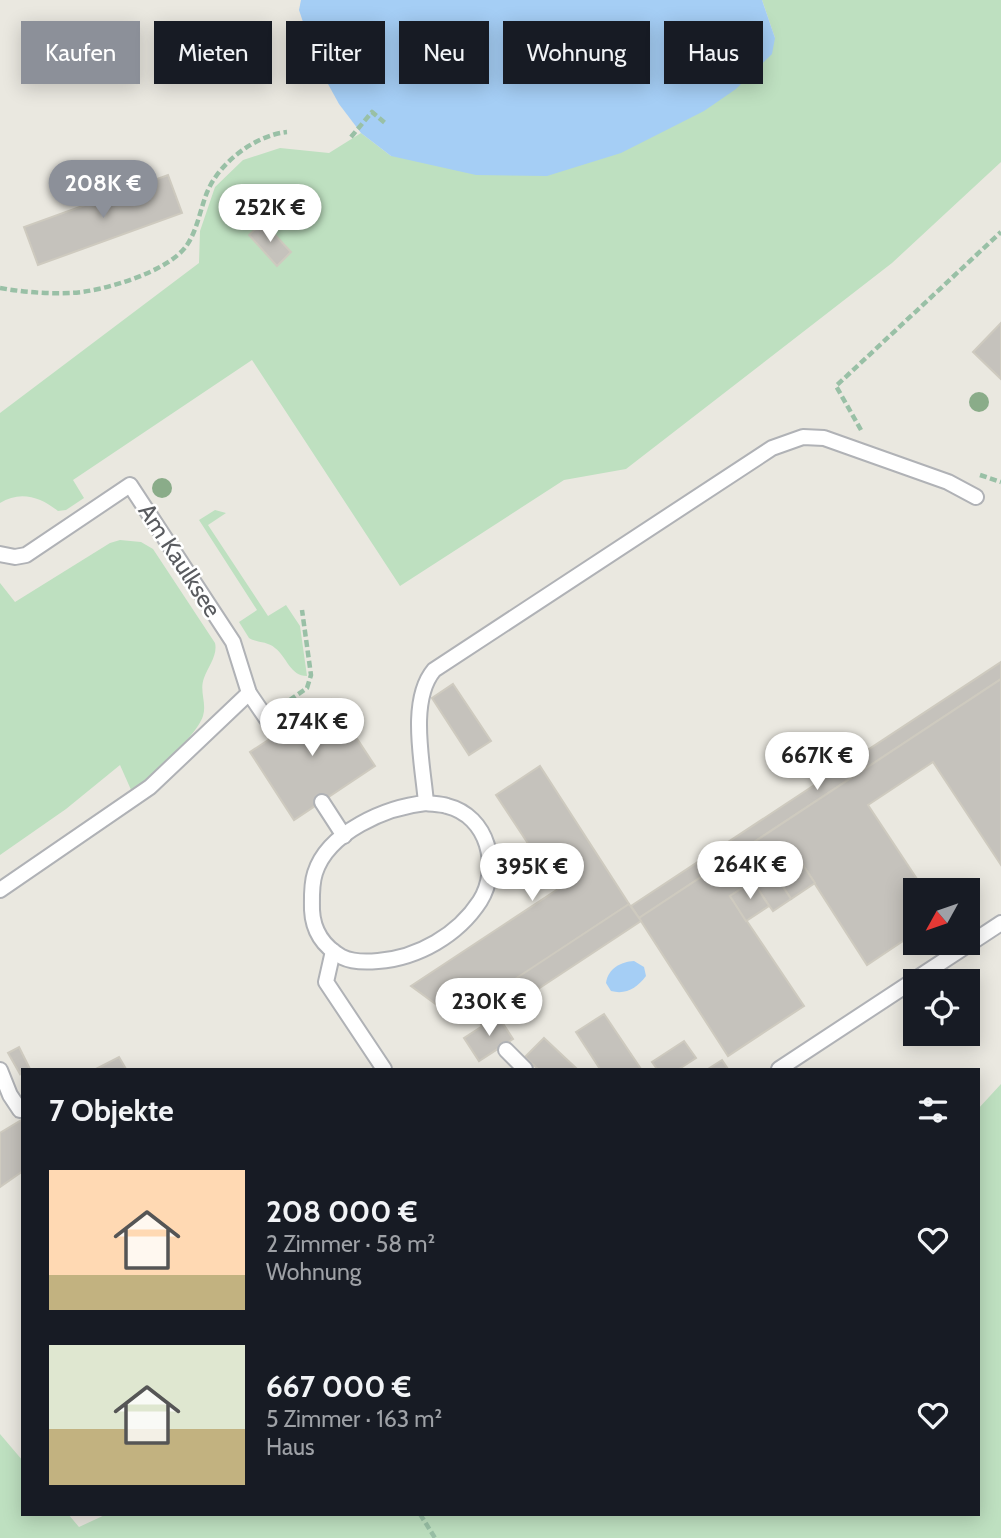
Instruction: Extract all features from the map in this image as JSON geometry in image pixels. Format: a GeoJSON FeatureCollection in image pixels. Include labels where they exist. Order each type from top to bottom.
{"type":"FeatureCollection","features":[{"type":"Feature","properties":{"kind":"lane"},"geometry":{"type":"LineString","coordinates":[[426,803],[419,705],[426,680],[434,670],[772,448],[803,436],[824,438],[948,482],[976,497]]}},
{"type":"Feature","properties":{"kind":"lane","name":"Am Kaulksee"},"geometry":{"type":"LineString","coordinates":[[0,554],[15,557],[26,555],[130,485],[233,642],[249,692],[276,734]]}},
{"type":"Feature","properties":{"kind":"lane"},"geometry":{"type":"LineString","coordinates":[[0,890],[150,787],[249,692]]}},
{"type":"Feature","properties":{"kind":"lane"},"geometry":{"type":"LineString","coordinates":[[321,802],[344,836]]}},
{"type":"Feature","properties":{"kind":"lane"},"geometry":{"type":"LineString","coordinates":[[426,803],[449,806],[467,816],[479,827],[491,860],[481,898],[470,915],[450,933],[414,953],[390,960],[369,962],[346,959],[332,951],[317,932],[311,892],[322,858],[330,847],[344,836],[390,810],[407,805],[426,803]]}},
{"type":"Feature","properties":{"kind":"lane"},"geometry":{"type":"LineString","coordinates":[[781,1068],[1001,923]]}},
{"type":"Feature","properties":{"kind":"lane"},"geometry":{"type":"LineString","coordinates":[[332,951],[326,982],[383,1068]]}},
{"type":"Feature","properties":{"kind":"lane"},"geometry":{"type":"LineString","coordinates":[[506,1051],[524,1068]]}},
{"type":"Feature","properties":{"kind":"lane"},"geometry":{"type":"LineString","coordinates":[[0,1070],[10,1096],[20,1110]]}},
{"type":"Feature","properties":{"kind":"path"},"geometry":{"type":"LineString","coordinates":[[351,137],[372,112],[385,123]]}},
{"type":"Feature","properties":{"kind":"path"},"geometry":{"type":"LineString","coordinates":[[0,288],[29,293],[80,292],[117,284],[169,262],[186,247],[211,183],[225,163],[243,150],[277,133],[287,132]]}},
{"type":"Feature","properties":{"kind":"path"},"geometry":{"type":"LineString","coordinates":[[874,435],[859,428],[836,386],[1001,232]]}},
{"type":"Feature","properties":{"kind":"path"},"geometry":{"type":"LineString","coordinates":[[975,473],[1001,482]]}},
{"type":"Feature","properties":{"kind":"path"},"geometry":{"type":"LineString","coordinates":[[265,716],[307,688],[311,676],[302,610]]}},
{"type":"Feature","properties":{"kind":"path"},"geometry":{"type":"LineString","coordinates":[[421,1516],[435,1538]]}},
{"type":"Feature","properties":{"kind":"green space"},"geometry":{"type":"Polygon","coordinates":[[[762,0],[1001,0],[1001,162],[892,263],[626,469],[564,480],[400,586],[252,360],[73,480],[84,498],[66,510],[58,511],[45,502],[23,496],[0,503],[0,413],[199,263],[200,231],[215,187],[243,160],[280,148],[329,153],[361,133],[391,156],[625,84],[650,84],[650,76],[664,72],[664,84],[763,84],[763,42],[775,38],[762,0]]]}},
{"type":"Feature","properties":{"kind":"green space"},"geometry":{"type":"Polygon","coordinates":[[[215,510],[226,513],[208,525],[268,616],[286,605],[300,626],[307,676],[293,670],[272,646],[249,638],[239,622],[257,610],[199,520],[215,510]]]}},
{"type":"Feature","properties":{"kind":"green space"},"geometry":{"type":"Polygon","coordinates":[[[120,540],[141,542],[153,549],[215,643],[214,656],[203,683],[203,716],[182,745],[132,792],[120,765],[66,809],[0,855],[0,583],[15,602],[110,543],[120,540]]]}},
{"type":"Feature","properties":{"kind":"green space"},"geometry":{"type":"Polygon","coordinates":[[[1001,1084],[1001,1538],[0,1538],[0,1434],[21,1459],[21,1516],[70,1516],[79,1527],[103,1516],[980,1516],[980,1107],[1001,1084]]]}},
{"type":"Feature","properties":{"kind":"water"},"geometry":{"type":"Polygon","coordinates":[[[301,0],[762,0],[775,38],[772,54],[763,63],[763,21],[664,21],[664,84],[741,84],[704,111],[621,153],[547,176],[476,175],[391,156],[361,133],[339,104],[328,84],[385,84],[385,21],[303,21],[299,10],[301,0]]]}},
{"type":"Feature","properties":{"kind":"water"},"geometry":{"type":"Polygon","coordinates":[[[634,961],[644,967],[646,976],[631,990],[611,991],[606,983],[609,973],[620,964],[634,961]]]}},
{"type":"Feature","properties":{"kind":"building"},"geometry":{"type":"Polygon","coordinates":[[[168,175],[182,213],[38,265],[24,227],[168,175]]]}},
{"type":"Feature","properties":{"kind":"building"},"geometry":{"type":"Polygon","coordinates":[[[263,222],[291,252],[277,266],[249,235],[263,222]]]}},
{"type":"Feature","properties":{"kind":"building"},"geometry":{"type":"Polygon","coordinates":[[[1001,323],[1001,379],[973,352],[1001,323]]]}},
{"type":"Feature","properties":{"kind":"building"},"geometry":{"type":"Polygon","coordinates":[[[1001,662],[1001,679],[639,918],[631,906],[1001,662]]]}},
{"type":"Feature","properties":{"kind":"building"},"geometry":{"type":"Polygon","coordinates":[[[1001,679],[1001,865],[933,762],[868,805],[916,878],[903,878],[903,941],[867,965],[795,853],[730,896],[804,1006],[728,1056],[639,918],[1001,679]]]}},
{"type":"Feature","properties":{"kind":"building"},"geometry":{"type":"Polygon","coordinates":[[[453,684],[491,741],[469,755],[432,698],[453,684]]]}},
{"type":"Feature","properties":{"kind":"building"},"geometry":{"type":"Polygon","coordinates":[[[331,699],[375,766],[294,820],[250,752],[285,729],[281,723],[300,711],[304,716],[331,699]]]}},
{"type":"Feature","properties":{"kind":"building"},"geometry":{"type":"Polygon","coordinates":[[[540,766],[629,904],[456,1019],[411,986],[558,889],[496,795],[540,766]]]}},
{"type":"Feature","properties":{"kind":"building"},"geometry":{"type":"Polygon","coordinates":[[[795,853],[815,883],[791,899],[771,868],[795,853]]]}},
{"type":"Feature","properties":{"kind":"building"},"geometry":{"type":"Polygon","coordinates":[[[776,876],[791,899],[773,911],[757,888],[776,876]]]}},
{"type":"Feature","properties":{"kind":"building"},"geometry":{"type":"Polygon","coordinates":[[[753,881],[769,906],[746,921],[730,896],[753,881]]]}},
{"type":"Feature","properties":{"kind":"building"},"geometry":{"type":"Polygon","coordinates":[[[629,904],[641,921],[482,1026],[471,1008],[629,904]]]}},
{"type":"Feature","properties":{"kind":"building"},"geometry":{"type":"Polygon","coordinates":[[[604,1014],[640,1068],[599,1068],[576,1032],[604,1014]]]}},
{"type":"Feature","properties":{"kind":"building"},"geometry":{"type":"Polygon","coordinates":[[[498,1016],[513,1039],[479,1061],[464,1038],[498,1016]]]}},
{"type":"Feature","properties":{"kind":"building"},"geometry":{"type":"Polygon","coordinates":[[[544,1038],[576,1068],[537,1068],[525,1057],[544,1038]]]}},
{"type":"Feature","properties":{"kind":"building"},"geometry":{"type":"Polygon","coordinates":[[[684,1041],[696,1058],[681,1068],[656,1068],[652,1062],[684,1041]]]}},
{"type":"Feature","properties":{"kind":"building"},"geometry":{"type":"Polygon","coordinates":[[[19,1047],[30,1068],[21,1068],[20,1074],[8,1053],[19,1047]]]}},
{"type":"Feature","properties":{"kind":"building"},"geometry":{"type":"Polygon","coordinates":[[[119,1057],[125,1068],[98,1068],[119,1057]]]}},
{"type":"Feature","properties":{"kind":"building"},"geometry":{"type":"Polygon","coordinates":[[[722,1060],[727,1068],[710,1068],[722,1060]]]}},
{"type":"Feature","properties":{"kind":"building"},"geometry":{"type":"Polygon","coordinates":[[[21,1120],[21,1172],[0,1187],[0,1133],[21,1120]]]}}]}
